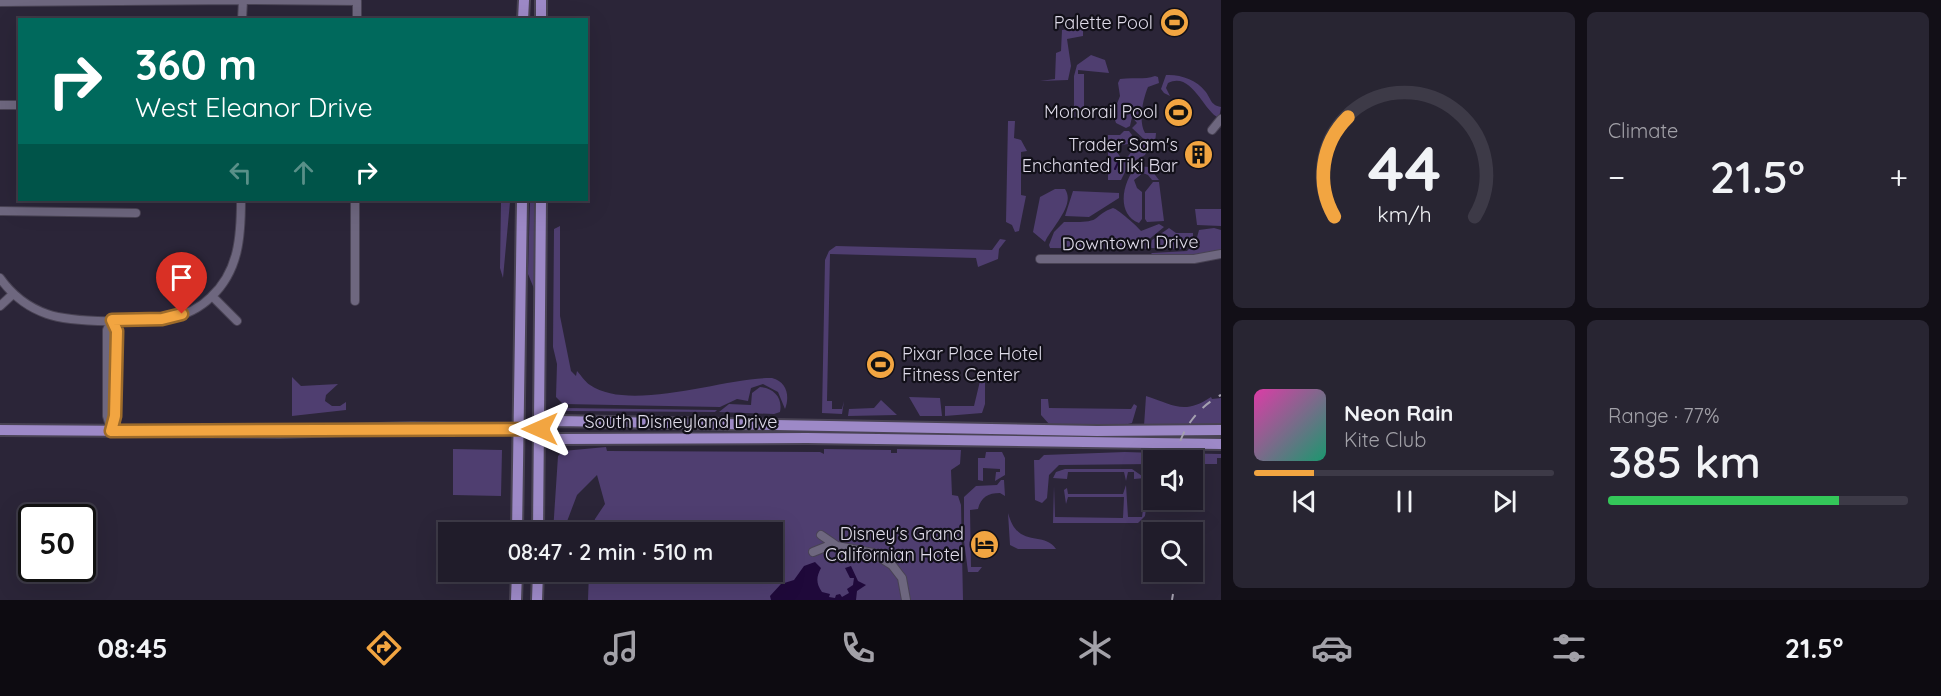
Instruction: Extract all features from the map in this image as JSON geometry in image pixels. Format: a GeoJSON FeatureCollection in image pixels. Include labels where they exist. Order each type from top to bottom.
{"type":"FeatureCollection","features":[{"type":"Feature","properties":{"kind":"main road"},"geometry":{"type":"LineString","coordinates":[[523,18],[524,0]]}},
{"type":"Feature","properties":{"kind":"main road"},"geometry":{"type":"LineString","coordinates":[[541,0],[541,18]]}},
{"type":"Feature","properties":{"kind":"main road"},"geometry":{"type":"LineString","coordinates":[[517,522],[522,201]]}},
{"type":"Feature","properties":{"kind":"main road"},"geometry":{"type":"LineString","coordinates":[[538,522],[541,201]]}},
{"type":"Feature","properties":{"kind":"main road","name":"South Disneyland Drive"},"geometry":{"type":"LineString","coordinates":[[540,429],[557,421],[1097,431],[1221,430]]}},
{"type":"Feature","properties":{"kind":"main road"},"geometry":{"type":"LineString","coordinates":[[806,424],[807,438]]}},
{"type":"Feature","properties":{"kind":"main road"},"geometry":{"type":"LineString","coordinates":[[0,430],[280,432],[411,428],[540,429]]}},
{"type":"Feature","properties":{"kind":"main road","name":"South Disneyland Drive"},"geometry":{"type":"LineString","coordinates":[[540,429],[557,439],[807,438],[1221,444]]}},
{"type":"Feature","properties":{"kind":"main road"},"geometry":{"type":"LineString","coordinates":[[516,600],[517,582]]}},
{"type":"Feature","properties":{"kind":"main road"},"geometry":{"type":"LineString","coordinates":[[537,600],[538,582]]}},
{"type":"Feature","properties":{"kind":"street"},"geometry":{"type":"LineString","coordinates":[[242,0],[242,18]]}},
{"type":"Feature","properties":{"kind":"street"},"geometry":{"type":"LineString","coordinates":[[0,2],[357,1],[357,18]]}},
{"type":"Feature","properties":{"kind":"street"},"geometry":{"type":"LineString","coordinates":[[0,105],[18,105]]}},
{"type":"Feature","properties":{"kind":"street"},"geometry":{"type":"LineString","coordinates":[[1212,130],[1221,119]]}},
{"type":"Feature","properties":{"kind":"street"},"geometry":{"type":"LineString","coordinates":[[0,278],[13,294],[32,308],[56,317],[112,320],[173,317],[192,310],[212,297],[231,270],[238,250],[241,201]]}},
{"type":"Feature","properties":{"kind":"street"},"geometry":{"type":"LineString","coordinates":[[355,301],[356,201]]}},
{"type":"Feature","properties":{"kind":"street"},"geometry":{"type":"LineString","coordinates":[[0,211],[136,213]]}},
{"type":"Feature","properties":{"kind":"street","name":"Downtown Drive"},"geometry":{"type":"LineString","coordinates":[[1040,259],[1194,259],[1221,254]]}},
{"type":"Feature","properties":{"kind":"street"},"geometry":{"type":"LineString","coordinates":[[0,306],[13,294]]}},
{"type":"Feature","properties":{"kind":"street"},"geometry":{"type":"LineString","coordinates":[[212,297],[237,321]]}},
{"type":"Feature","properties":{"kind":"street"},"geometry":{"type":"LineString","coordinates":[[111,431],[115,416],[117,331],[112,320]]}},
{"type":"Feature","properties":{"kind":"street"},"geometry":{"type":"LineString","coordinates":[[821,535],[833,544],[873,553],[891,565],[902,578],[906,600]]}},
{"type":"Feature","properties":{"kind":"street"},"geometry":{"type":"LineString","coordinates":[[813,552],[833,544]]}},
{"type":"Feature","properties":{"kind":"shaded area"},"geometry":{"type":"Polygon","coordinates":[[[1083,28],[1083,36],[1067,39],[1071,66],[1068,80],[1040,81],[1055,79],[1056,53],[1061,51],[1062,30],[1083,28]]]}},
{"type":"Feature","properties":{"kind":"shaded area"},"geometry":{"type":"Polygon","coordinates":[[[1091,55],[1105,60],[1109,73],[1078,70],[1078,74],[1084,74],[1084,117],[1074,117],[1074,76],[1077,65],[1091,55]]]}},
{"type":"Feature","properties":{"kind":"shaded area"},"geometry":{"type":"Polygon","coordinates":[[[1166,75],[1182,77],[1198,84],[1213,103],[1221,107],[1219,118],[1184,82],[1168,83],[1166,88],[1170,96],[1164,93],[1161,89],[1166,75]]]}},
{"type":"Feature","properties":{"kind":"shaded area"},"geometry":{"type":"Polygon","coordinates":[[[1158,77],[1159,83],[1148,87],[1142,116],[1145,133],[1156,133],[1155,144],[1147,142],[1132,128],[1137,123],[1132,117],[1130,126],[1126,128],[1116,123],[1113,114],[1120,96],[1118,83],[1120,79],[1158,77]]]}},
{"type":"Feature","properties":{"kind":"shaded area","name":"Monorail Pool"},"geometry":{"type":"Polygon","coordinates":[[[1179,98],[1185,99],[1189,117],[1187,124],[1179,127],[1172,123],[1170,115],[1179,98]]]}},
{"type":"Feature","properties":{"kind":"shaded area"},"geometry":{"type":"Polygon","coordinates":[[[1008,121],[1015,121],[1014,138],[1021,140],[1027,151],[1021,152],[1021,195],[1026,196],[1019,231],[1015,232],[1012,225],[1006,222],[1008,121]]]}},
{"type":"Feature","properties":{"kind":"shaded area"},"geometry":{"type":"Polygon","coordinates":[[[1124,131],[1129,131],[1132,135],[1128,144],[1116,146],[1115,149],[1121,158],[1125,160],[1131,152],[1134,144],[1133,138],[1143,140],[1148,147],[1145,155],[1129,164],[1121,180],[1108,180],[1108,135],[1120,135],[1124,131]]]}},
{"type":"Feature","properties":{"kind":"shaded area"},"geometry":{"type":"Polygon","coordinates":[[[1137,166],[1149,167],[1159,180],[1152,180],[1143,173],[1134,180],[1137,188],[1142,192],[1142,219],[1139,223],[1131,219],[1124,205],[1125,188],[1137,166]]]}},
{"type":"Feature","properties":{"kind":"shaded area"},"geometry":{"type":"Polygon","coordinates":[[[1153,182],[1159,182],[1164,221],[1147,222],[1145,219],[1145,192],[1153,182]]]}},
{"type":"Feature","properties":{"kind":"shaded area"},"geometry":{"type":"Polygon","coordinates":[[[1055,189],[1065,189],[1068,195],[1067,202],[1045,242],[1033,232],[1040,197],[1055,189]]]}},
{"type":"Feature","properties":{"kind":"shaded area"},"geometry":{"type":"Polygon","coordinates":[[[1073,191],[1119,193],[1119,198],[1089,217],[1065,216],[1073,191]]]}},
{"type":"Feature","properties":{"kind":"shaded area"},"geometry":{"type":"Polygon","coordinates":[[[530,201],[535,201],[535,291],[528,274],[530,201]]]}},
{"type":"Feature","properties":{"kind":"shaded area"},"geometry":{"type":"Polygon","coordinates":[[[501,202],[510,202],[503,278],[500,268],[501,202]]]}},
{"type":"Feature","properties":{"kind":"shaded area"},"geometry":{"type":"Polygon","coordinates":[[[1113,208],[1141,231],[1159,224],[1164,227],[1147,241],[1146,249],[1050,248],[1054,232],[1064,222],[1092,220],[1113,208]]]}},
{"type":"Feature","properties":{"kind":"shaded area"},"geometry":{"type":"Polygon","coordinates":[[[1195,209],[1221,209],[1221,226],[1197,225],[1195,209]]]}},
{"type":"Feature","properties":{"kind":"shaded area"},"geometry":{"type":"Polygon","coordinates":[[[560,226],[560,316],[571,371],[576,376],[577,371],[590,385],[608,393],[629,396],[679,392],[752,379],[772,378],[781,383],[786,390],[785,409],[778,392],[763,384],[751,388],[748,401],[737,399],[720,407],[563,404],[556,397],[557,364],[553,347],[554,229],[560,226]]]}},
{"type":"Feature","properties":{"kind":"shaded area"},"geometry":{"type":"Polygon","coordinates":[[[1169,228],[1176,233],[1193,233],[1193,241],[1181,249],[1150,248],[1152,240],[1169,228]]]}},
{"type":"Feature","properties":{"kind":"shaded area"},"geometry":{"type":"Polygon","coordinates":[[[1214,228],[1221,230],[1221,250],[1197,254],[1150,255],[1187,251],[1196,241],[1199,230],[1214,228]]]}},
{"type":"Feature","properties":{"kind":"shaded area"},"geometry":{"type":"Polygon","coordinates":[[[1000,239],[1006,240],[999,249],[998,259],[978,267],[976,258],[830,254],[827,401],[832,401],[832,409],[842,409],[844,401],[842,414],[822,413],[825,260],[829,251],[836,246],[992,250],[1000,239]]]}},
{"type":"Feature","properties":{"kind":"shaded area"},"geometry":{"type":"Polygon","coordinates":[[[292,377],[301,386],[338,384],[326,395],[325,401],[332,406],[340,406],[346,402],[346,410],[292,416],[292,377]]]}},
{"type":"Feature","properties":{"kind":"shaded area"},"geometry":{"type":"Polygon","coordinates":[[[980,381],[985,382],[985,404],[982,413],[945,416],[945,406],[974,406],[980,381]]]}},
{"type":"Feature","properties":{"kind":"shaded area"},"geometry":{"type":"Polygon","coordinates":[[[760,387],[769,389],[779,398],[780,412],[774,414],[719,412],[729,404],[751,405],[752,393],[760,387]]]}},
{"type":"Feature","properties":{"kind":"shaded area"},"geometry":{"type":"Polygon","coordinates":[[[1146,396],[1179,407],[1193,406],[1211,397],[1212,399],[1221,398],[1221,427],[1144,426],[1146,396]]]}},
{"type":"Feature","properties":{"kind":"shaded area"},"geometry":{"type":"Polygon","coordinates":[[[909,397],[940,398],[942,416],[920,416],[909,397]]]}},
{"type":"Feature","properties":{"kind":"shaded area"},"geometry":{"type":"Polygon","coordinates":[[[1041,399],[1048,399],[1049,408],[1131,409],[1134,404],[1137,406],[1132,423],[1124,425],[1049,424],[1041,415],[1041,399]]]}},
{"type":"Feature","properties":{"kind":"shaded area"},"geometry":{"type":"Polygon","coordinates":[[[881,400],[897,415],[848,416],[849,409],[874,408],[881,400]]]}},
{"type":"Feature","properties":{"kind":"shaded area"},"geometry":{"type":"Polygon","coordinates":[[[564,408],[717,410],[715,412],[564,411],[564,408]]]}},
{"type":"Feature","properties":{"kind":"shaded area"},"geometry":{"type":"Polygon","coordinates":[[[606,447],[607,451],[820,452],[824,454],[824,449],[891,450],[891,453],[897,453],[897,449],[961,450],[960,464],[951,470],[952,495],[958,496],[961,505],[963,600],[588,600],[589,582],[783,582],[783,522],[594,522],[605,504],[597,475],[577,495],[567,522],[554,522],[558,456],[563,451],[606,447]]]}},
{"type":"Feature","properties":{"kind":"shaded area"},"geometry":{"type":"Polygon","coordinates":[[[453,449],[502,450],[501,496],[453,495],[453,449]]]}},
{"type":"Feature","properties":{"kind":"shaded area"},"geometry":{"type":"Polygon","coordinates":[[[986,452],[1002,452],[1005,458],[1005,475],[995,481],[996,472],[1000,472],[1000,469],[983,468],[983,481],[978,480],[978,458],[985,458],[986,452]]]}},
{"type":"Feature","properties":{"kind":"shaded area"},"geometry":{"type":"Polygon","coordinates":[[[1143,453],[1143,464],[1059,465],[1049,475],[1047,498],[1042,503],[1035,500],[1034,460],[1039,460],[1044,455],[1143,453]]]}},
{"type":"Feature","properties":{"kind":"shaded area"},"geometry":{"type":"Polygon","coordinates":[[[1203,454],[1221,454],[1221,458],[1217,458],[1217,464],[1203,464],[1203,454]]]}},
{"type":"Feature","properties":{"kind":"shaded area"},"geometry":{"type":"Polygon","coordinates":[[[1065,469],[1132,469],[1143,478],[1134,479],[1134,472],[1128,472],[1126,481],[1124,472],[1068,472],[1067,479],[1053,478],[1056,472],[1065,469]]]}},
{"type":"Feature","properties":{"kind":"shaded area"},"geometry":{"type":"Polygon","coordinates":[[[1004,480],[1005,496],[1000,493],[989,495],[981,501],[978,509],[970,510],[971,567],[982,567],[978,572],[968,572],[964,541],[964,497],[976,486],[997,485],[1004,480]]]}},
{"type":"Feature","properties":{"kind":"shaded area"},"geometry":{"type":"Polygon","coordinates":[[[1126,485],[1128,517],[1142,517],[1143,509],[1146,510],[1145,516],[1138,523],[1053,523],[1054,486],[1055,517],[1123,518],[1124,497],[1068,497],[1066,504],[1064,490],[1067,488],[1068,494],[1123,494],[1126,485]]]}},
{"type":"Feature","properties":{"kind":"shaded area"},"geometry":{"type":"Polygon","coordinates":[[[1008,513],[1018,532],[1051,544],[1056,549],[1018,549],[1010,545],[1008,513]]]}},
{"type":"Feature","properties":{"kind":"shaded area"},"geometry":{"type":"Polygon","coordinates":[[[815,562],[821,568],[818,577],[819,586],[822,592],[830,594],[829,597],[835,598],[840,594],[842,597],[849,593],[847,589],[853,585],[854,578],[850,578],[845,568],[851,566],[858,581],[866,585],[857,591],[856,600],[771,600],[770,596],[781,584],[794,580],[804,566],[815,562]]]}},
{"type":"Feature","properties":{"kind":"waterway"},"geometry":{"type":"LineString","coordinates":[[1115,169],[1120,158]]}},
{"type":"Feature","properties":{"kind":"railway"},"geometry":{"type":"LineString","coordinates":[[1177,450],[1196,414],[1221,395]]}},
{"type":"Feature","properties":{"kind":"railway"},"geometry":{"type":"LineString","coordinates":[[1173,510],[1173,522]]}},
{"type":"Feature","properties":{"kind":"railway"},"geometry":{"type":"LineString","coordinates":[[1172,600],[1173,594]]}},
{"type":"Feature","properties":{"kind":"place","name":"Palette Pool"},"geometry":{"type":"Point","coordinates":[1174,23]}},
{"type":"Feature","properties":{"kind":"place","name":"Monorail Pool"},"geometry":{"type":"Point","coordinates":[1179,112]}},
{"type":"Feature","properties":{"kind":"place","name":"Trader Sam's Enchanted Tiki Bar"},"geometry":{"type":"Point","coordinates":[1199,155]}},
{"type":"Feature","properties":{"kind":"place","name":"Pixar Place Hotel Fitness Center"},"geometry":{"type":"Point","coordinates":[881,364]}},
{"type":"Feature","properties":{"kind":"place","name":"Disney's Grand Californian Hotel"},"geometry":{"type":"Point","coordinates":[985,544]}},
{"type":"Feature","properties":{"kind":"route"},"geometry":{"type":"LineString","coordinates":[[182,314],[162,319],[112,320],[117,331],[115,416],[111,431],[540,429]]}}]}
